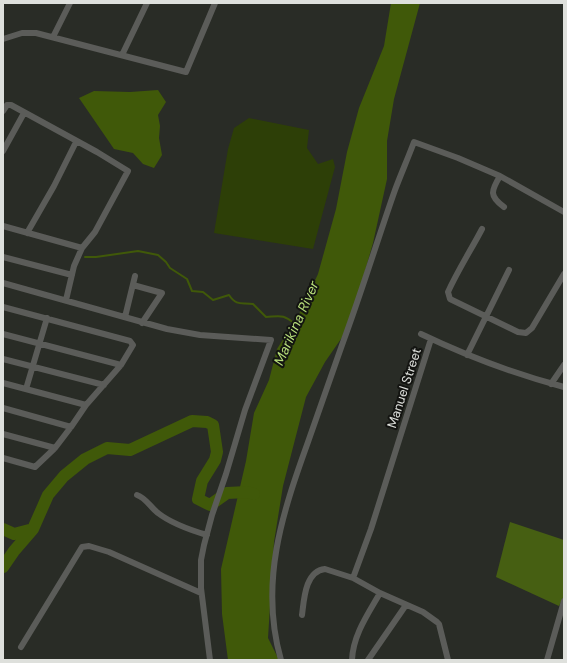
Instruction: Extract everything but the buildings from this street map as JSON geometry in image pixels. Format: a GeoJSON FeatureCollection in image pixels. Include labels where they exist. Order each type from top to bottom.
{"type":"FeatureCollection","features":[{"type":"Feature","properties":{"kind":"street"},"geometry":{"type":"LineString","coordinates":[[53,36],[70,3]]}},
{"type":"Feature","properties":{"kind":"street"},"geometry":{"type":"LineString","coordinates":[[122,55],[147,3]]}},
{"type":"Feature","properties":{"kind":"street"},"geometry":{"type":"LineString","coordinates":[[3,39],[22,33],[36,33],[53,36],[186,72],[215,3]]}},
{"type":"Feature","properties":{"kind":"street"},"geometry":{"type":"LineString","coordinates":[[3,111],[9,105],[24,112],[128,171],[95,232],[82,248],[72,275],[66,300]]}},
{"type":"Feature","properties":{"kind":"street"},"geometry":{"type":"LineString","coordinates":[[3,150],[24,112]]}},
{"type":"Feature","properties":{"kind":"street"},"geometry":{"type":"LineString","coordinates":[[27,233],[54,186],[76,142]]}},
{"type":"Feature","properties":{"kind":"street"},"geometry":{"type":"LineString","coordinates":[[281,660],[275,639],[273,612],[274,566],[280,528],[289,493],[414,142],[458,158],[500,176],[564,212]]}},
{"type":"Feature","properties":{"kind":"street"},"geometry":{"type":"LineString","coordinates":[[500,176],[493,188],[494,196],[504,207]]}},
{"type":"Feature","properties":{"kind":"street"},"geometry":{"type":"LineString","coordinates":[[3,226],[82,248]]}},
{"type":"Feature","properties":{"kind":"street"},"geometry":{"type":"LineString","coordinates":[[482,228],[467,256],[457,270],[448,292],[450,300],[518,332],[526,333],[532,328],[564,274]]}},
{"type":"Feature","properties":{"kind":"street"},"geometry":{"type":"LineString","coordinates":[[3,257],[72,275]]}},
{"type":"Feature","properties":{"kind":"street"},"geometry":{"type":"LineString","coordinates":[[467,354],[509,270]]}},
{"type":"Feature","properties":{"kind":"street"},"geometry":{"type":"LineString","coordinates":[[125,317],[135,276]]}},
{"type":"Feature","properties":{"kind":"street"},"geometry":{"type":"LineString","coordinates":[[3,283],[142,323],[183,333],[271,340],[245,410],[212,515],[201,560],[201,593],[210,660]]}},
{"type":"Feature","properties":{"kind":"street"},"geometry":{"type":"LineString","coordinates":[[133,285],[162,294],[142,323]]}},
{"type":"Feature","properties":{"kind":"street"},"geometry":{"type":"LineString","coordinates":[[3,307],[131,342],[133,347],[104,385],[86,405],[71,428],[35,467],[3,458]]}},
{"type":"Feature","properties":{"kind":"street"},"geometry":{"type":"LineString","coordinates":[[26,389],[34,367],[47,318]]}},
{"type":"Feature","properties":{"kind":"street"},"geometry":{"type":"LineString","coordinates":[[3,334],[120,365]]}},
{"type":"Feature","properties":{"kind":"street"},"geometry":{"type":"LineString","coordinates":[[421,334],[431,338]]}},
{"type":"Feature","properties":{"kind":"street","name":"Manuel Street"},"geometry":{"type":"LineString","coordinates":[[353,578],[371,529],[431,338],[467,354],[532,379],[564,387]]}},
{"type":"Feature","properties":{"kind":"street"},"geometry":{"type":"LineString","coordinates":[[3,359],[104,385]]}},
{"type":"Feature","properties":{"kind":"street"},"geometry":{"type":"LineString","coordinates":[[551,384],[564,365]]}},
{"type":"Feature","properties":{"kind":"street"},"geometry":{"type":"LineString","coordinates":[[3,383],[86,405]]}},
{"type":"Feature","properties":{"kind":"street"},"geometry":{"type":"LineString","coordinates":[[3,408],[71,428]]}},
{"type":"Feature","properties":{"kind":"street"},"geometry":{"type":"LineString","coordinates":[[3,434],[54,448]]}},
{"type":"Feature","properties":{"kind":"street"},"geometry":{"type":"LineString","coordinates":[[137,495],[142,497],[157,513],[176,524],[207,535]]}},
{"type":"Feature","properties":{"kind":"street"},"geometry":{"type":"LineString","coordinates":[[21,647],[82,547],[89,546],[109,552],[201,593]]}},
{"type":"Feature","properties":{"kind":"street"},"geometry":{"type":"LineString","coordinates":[[302,615],[308,582],[316,573],[322,569],[325,569],[353,578],[380,593],[423,612],[438,623],[448,660]]}},
{"type":"Feature","properties":{"kind":"street"},"geometry":{"type":"LineString","coordinates":[[352,660],[353,646],[359,630],[380,593]]}},
{"type":"Feature","properties":{"kind":"street"},"geometry":{"type":"LineString","coordinates":[[546,660],[564,601]]}},
{"type":"Feature","properties":{"kind":"street"},"geometry":{"type":"LineString","coordinates":[[368,660],[406,605]]}},
{"type":"Feature","properties":{"kind":"shaded area"},"geometry":{"type":"Polygon","coordinates":[[[249,118],[309,130],[307,148],[318,164],[333,159],[335,167],[313,249],[214,233],[228,149],[234,128],[249,118]]]}},
{"type":"Feature","properties":{"kind":"shaded area"},"geometry":{"type":"Polygon","coordinates":[[[510,522],[564,540],[564,596],[559,606],[496,577],[510,522]]]}},
{"type":"Feature","properties":{"kind":"water","name":"Marikina River"},"geometry":{"type":"Polygon","coordinates":[[[391,3],[420,3],[394,99],[387,141],[387,179],[373,243],[359,292],[343,336],[325,362],[306,397],[283,486],[274,542],[268,638],[279,660],[228,660],[222,614],[221,569],[246,461],[254,413],[269,380],[277,349],[299,314],[318,274],[336,209],[347,152],[359,108],[384,46],[391,3]]]}},
{"type":"Feature","properties":{"kind":"water"},"geometry":{"type":"Polygon","coordinates":[[[158,90],[166,102],[158,115],[160,126],[159,138],[162,155],[154,168],[143,164],[133,153],[114,149],[79,98],[94,91],[130,92],[158,90]]]}},
{"type":"Feature","properties":{"kind":"waterway","name":"Marikina River"},"geometry":{"type":"LineString","coordinates":[[85,257],[96,257],[138,251],[158,255],[170,268],[187,279],[192,291],[203,292],[213,300],[229,295],[237,303],[253,304],[266,317],[282,316],[295,324]]}},
{"type":"Feature","properties":{"kind":"waterway"},"geometry":{"type":"LineString","coordinates":[[3,567],[14,551],[33,529],[48,495],[64,476],[85,459],[107,448],[130,450],[192,421],[207,422],[213,425],[217,452],[215,460],[202,481],[198,499],[210,505],[227,493],[247,492],[254,494]]}},
{"type":"Feature","properties":{"kind":"waterway"},"geometry":{"type":"LineString","coordinates":[[3,529],[14,534],[33,529]]}}]}
